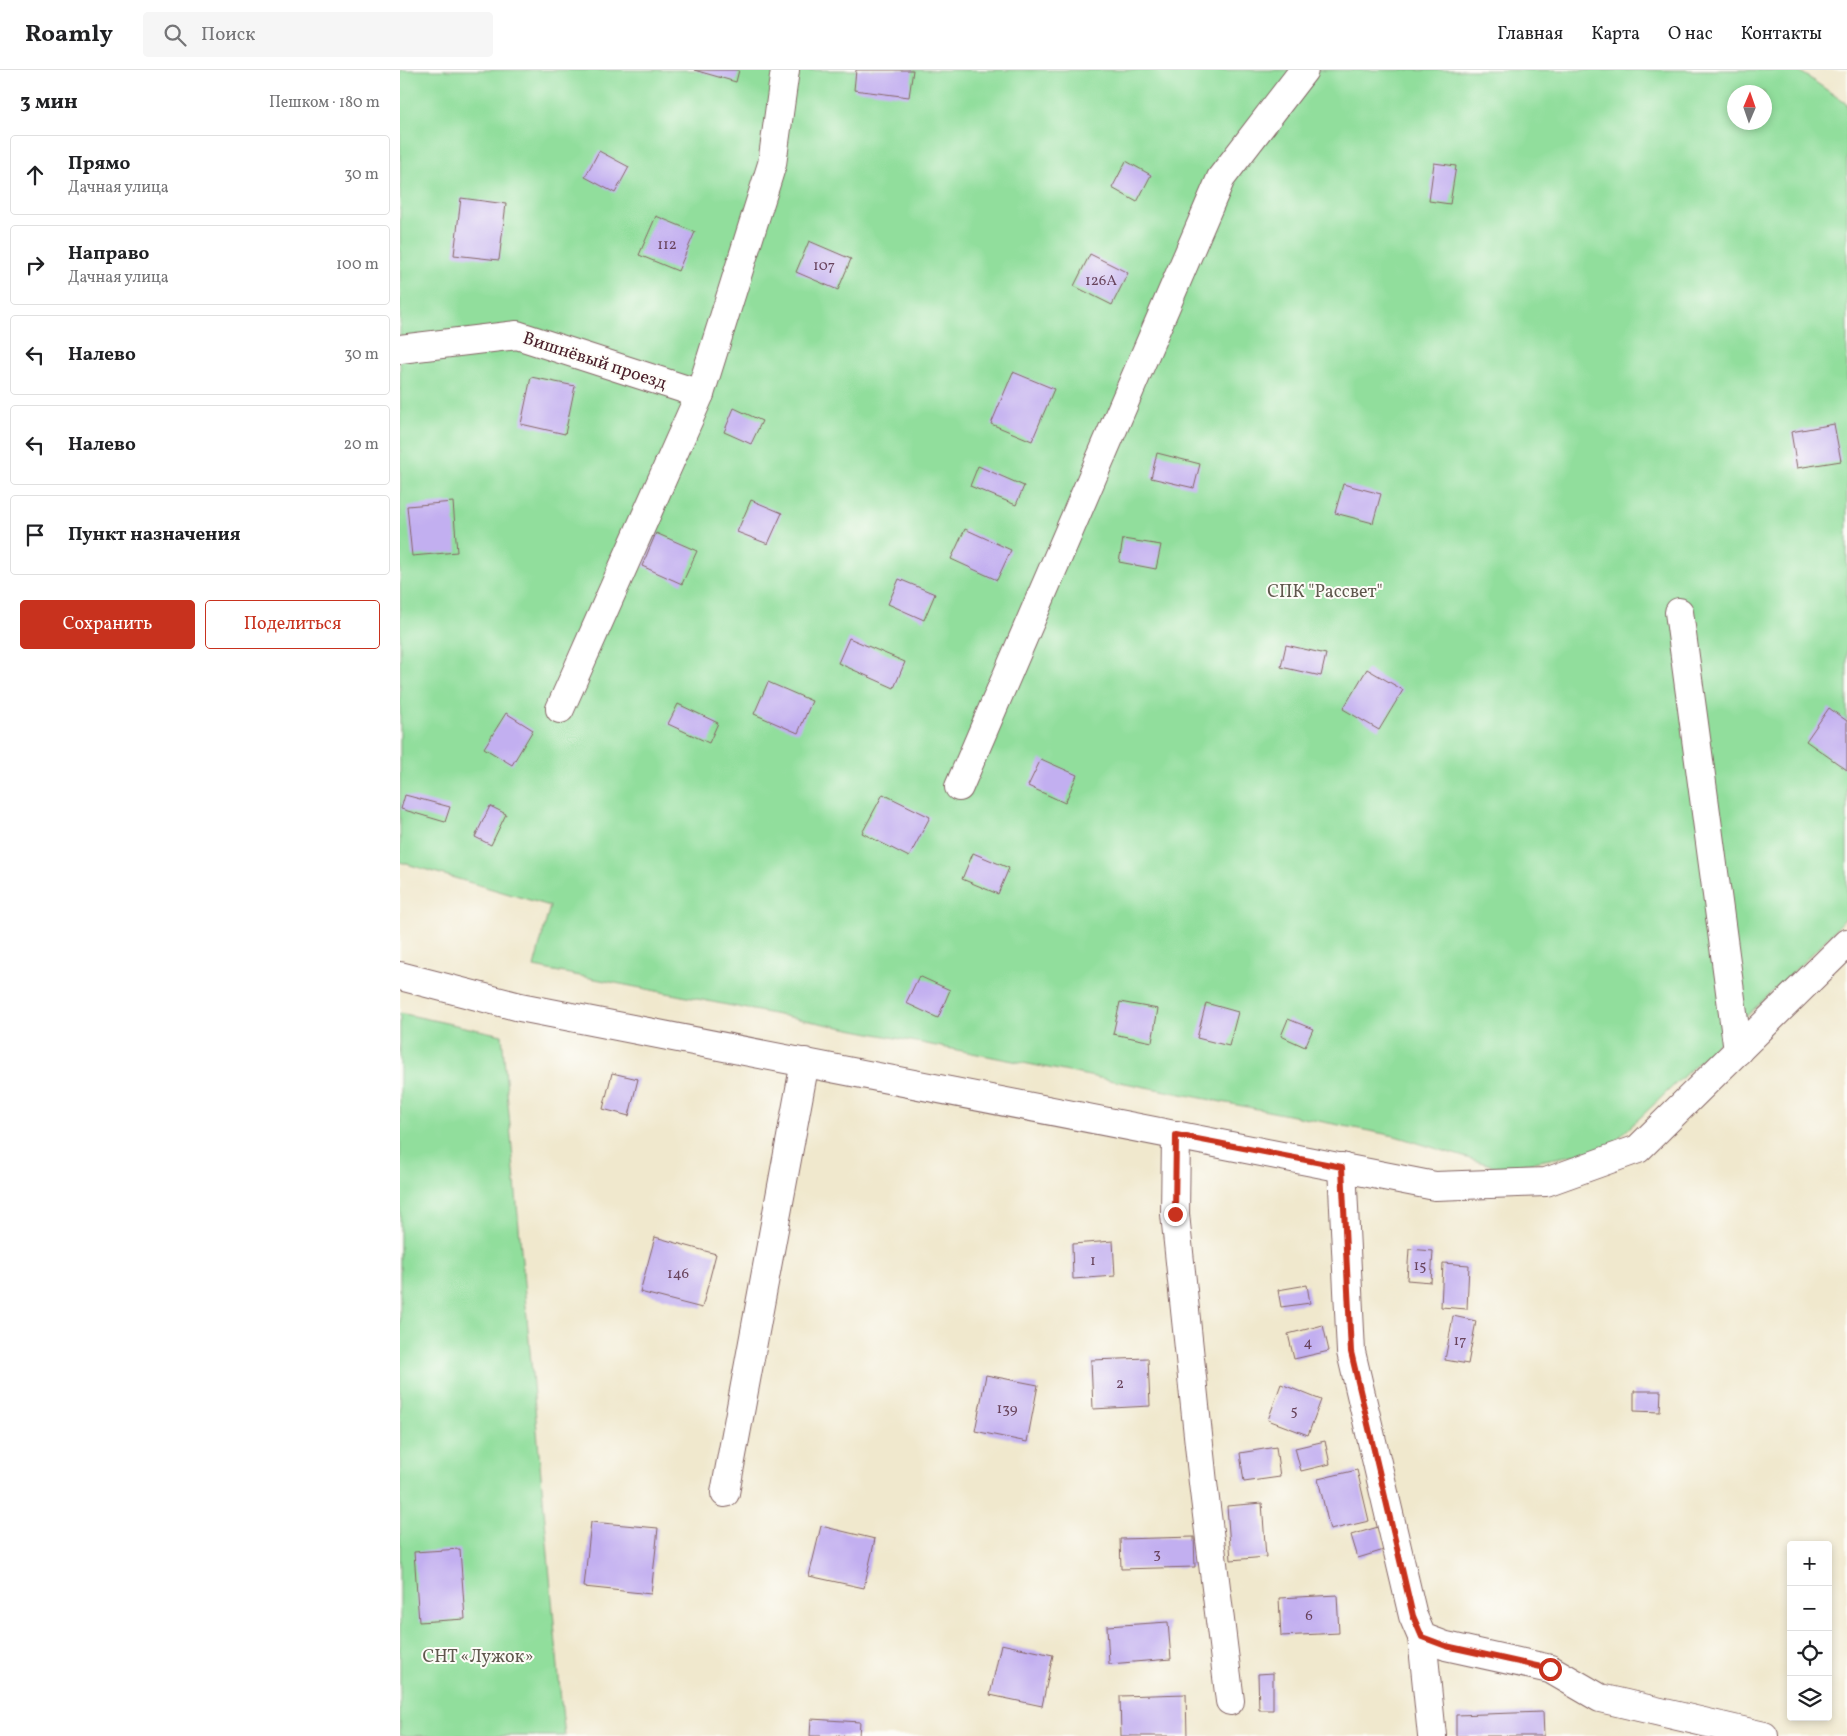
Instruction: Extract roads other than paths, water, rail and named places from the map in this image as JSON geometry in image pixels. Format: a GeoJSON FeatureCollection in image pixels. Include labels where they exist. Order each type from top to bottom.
{"type":"FeatureCollection","features":[{"type":"Feature","properties":{"kind":"street"},"geometry":{"type":"LineString","coordinates":[[560,709],[700,394],[772,164],[785,70]]}},
{"type":"Feature","properties":{"kind":"street"},"geometry":{"type":"LineString","coordinates":[[959,787],[1221,178],[1304,70]]}},
{"type":"Feature","properties":{"kind":"street","name":"Вишнёвый проезд"},"geometry":{"type":"LineString","coordinates":[[400,348],[517,334],[700,394]]}},
{"type":"Feature","properties":{"kind":"street"},"geometry":{"type":"LineString","coordinates":[[1679,612],[1738,1051]]}},
{"type":"Feature","properties":{"kind":"street"},"geometry":{"type":"LineString","coordinates":[[400,976],[520,1007],[1435,1186],[1546,1182],[1638,1149],[1847,943]]}},
{"type":"Feature","properties":{"kind":"street"},"geometry":{"type":"LineString","coordinates":[[725,1493],[805,1062]]}},
{"type":"Feature","properties":{"kind":"street"},"geometry":{"type":"LineString","coordinates":[[1176,1135],[1175,1214],[1202,1483],[1230,1701]]}},
{"type":"Feature","properties":{"kind":"street"},"geometry":{"type":"LineString","coordinates":[[1342,1167],[1351,1352],[1413,1616],[1422,1637],[1432,1736]]}},
{"type":"Feature","properties":{"kind":"street"},"geometry":{"type":"LineString","coordinates":[[1422,1637],[1446,1646],[1550,1669],[1600,1698],[1764,1736]]}},
{"type":"Feature","properties":{"kind":"park label","name":"СПК \"Рассвет\""},"geometry":{"type":"Point","coordinates":[1325,591]}},
{"type":"Feature","properties":{"kind":"park label","name":"СНТ «Лужок»"},"geometry":{"type":"Point","coordinates":[478,1656]}}]}
